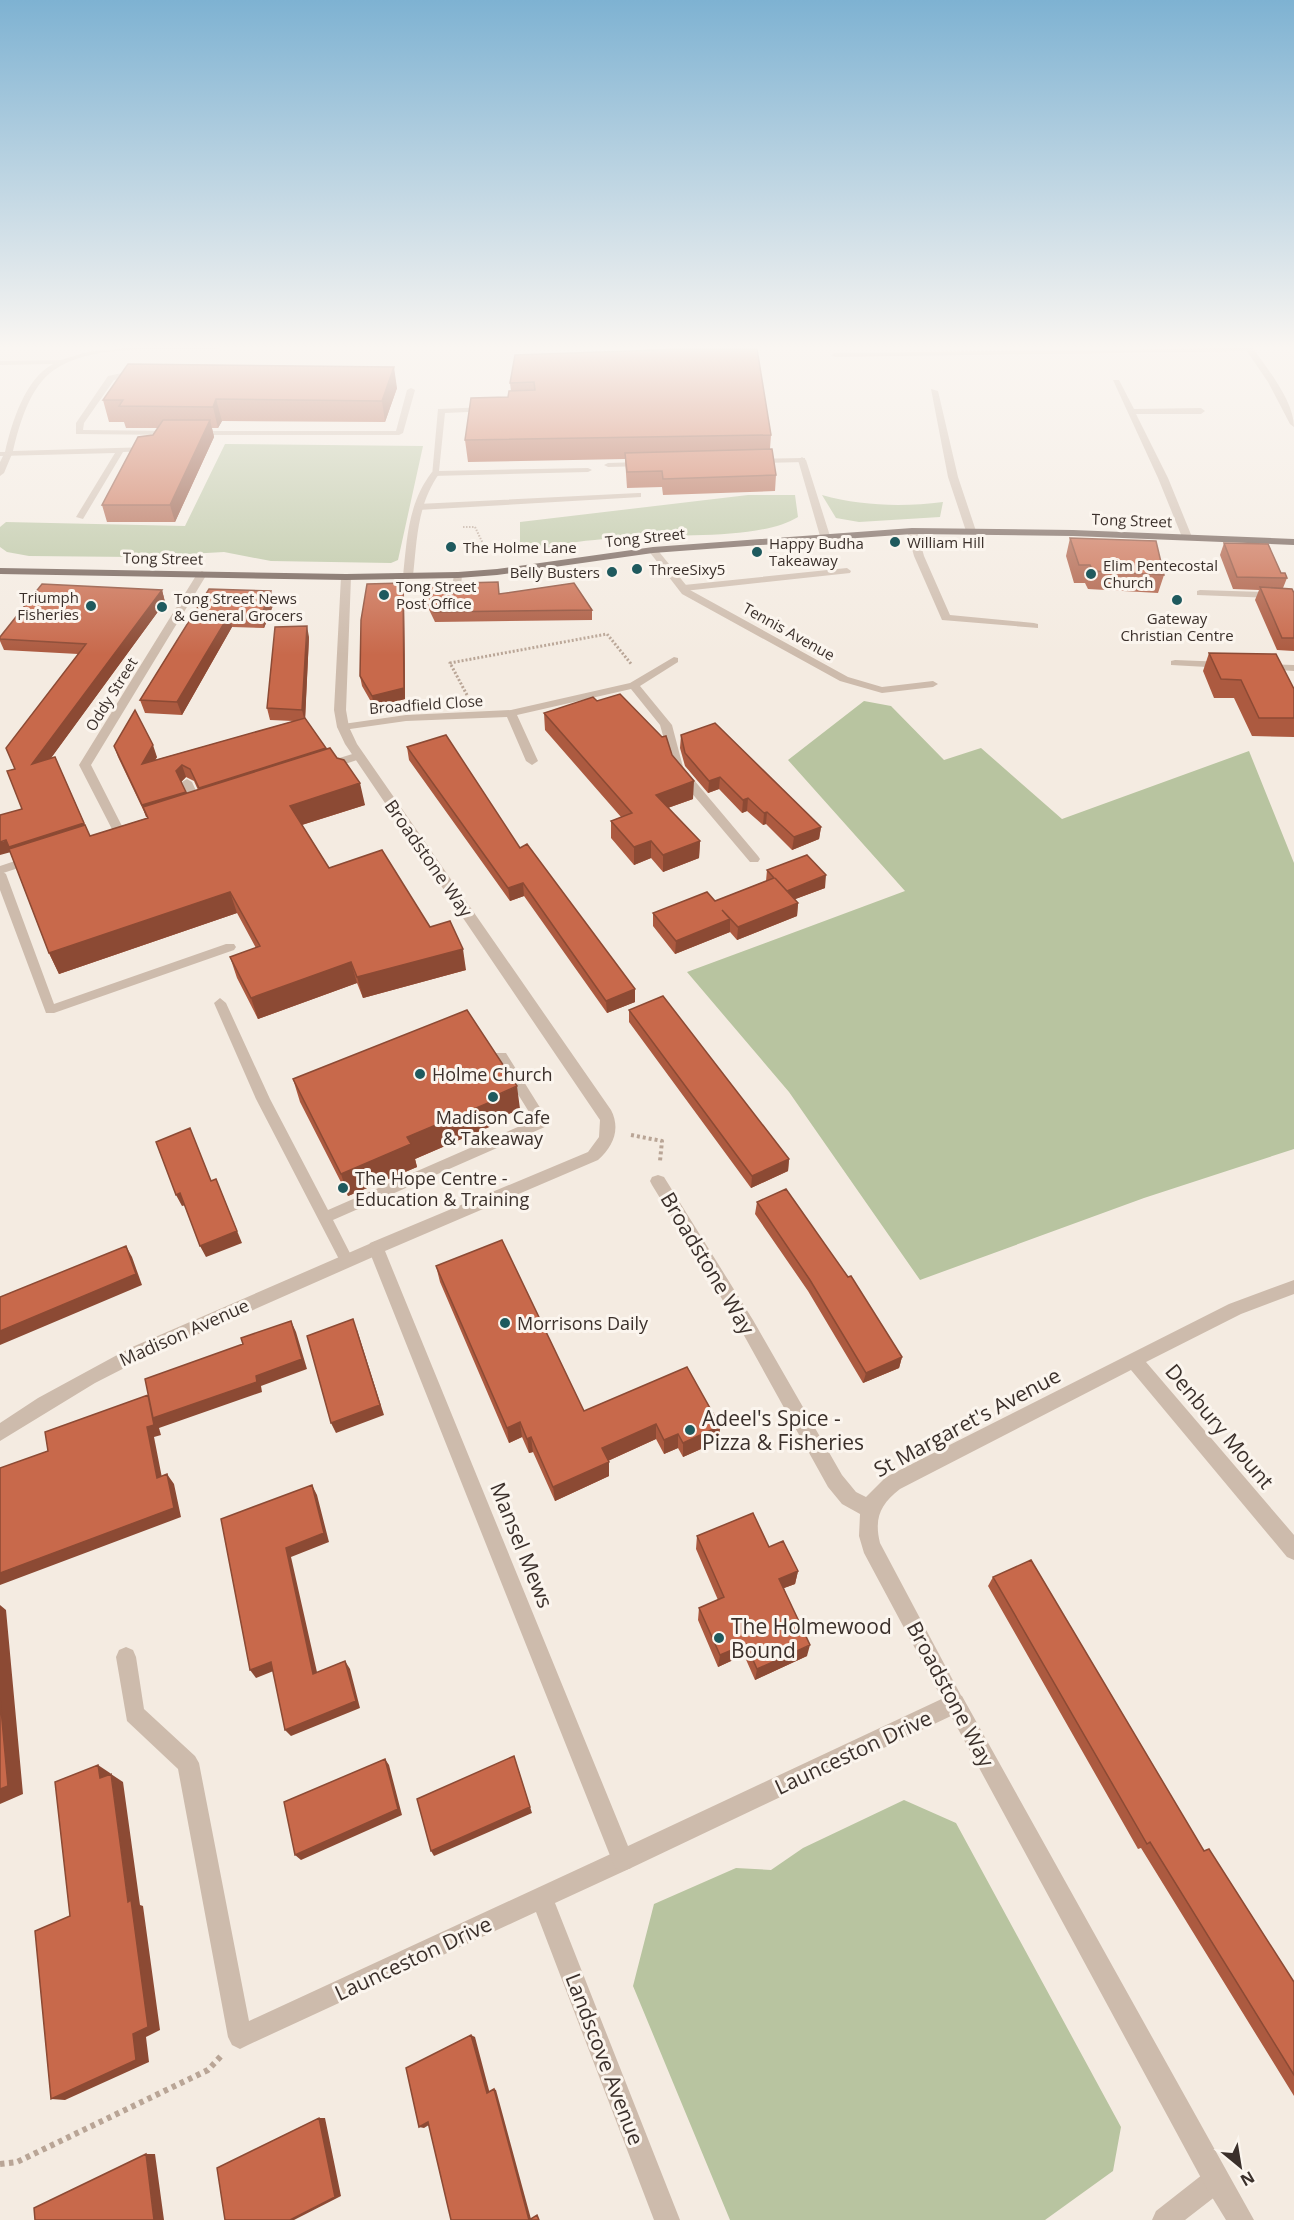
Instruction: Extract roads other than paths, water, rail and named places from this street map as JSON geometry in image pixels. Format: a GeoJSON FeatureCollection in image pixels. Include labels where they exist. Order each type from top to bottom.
{"type":"FeatureCollection","features":[{"type":"Feature","properties":{"kind":"highway","name":"Tong Street"},"geometry":{"type":"LineString","coordinates":[[0,571],[346,577],[458,574],[497,572],[653,550],[912,531],[1187,537],[1294,542]]}},
{"type":"Feature","properties":{"kind":"street"},"geometry":{"type":"LineString","coordinates":[[947,448],[953,477],[971,531]]}},
{"type":"Feature","properties":{"kind":"street"},"geometry":{"type":"LineString","coordinates":[[1148,448],[1187,537]]}},
{"type":"Feature","properties":{"kind":"street"},"geometry":{"type":"LineString","coordinates":[[0,473],[4,454]]}},
{"type":"Feature","properties":{"kind":"street"},"geometry":{"type":"LineString","coordinates":[[802,459],[825,536]]}},
{"type":"Feature","properties":{"kind":"street"},"geometry":{"type":"LineString","coordinates":[[408,576],[414,526],[423,486],[435,474]]}},
{"type":"Feature","properties":{"kind":"street"},"geometry":{"type":"LineString","coordinates":[[912,531],[919,556],[946,618],[1034,626]]}},
{"type":"Feature","properties":{"kind":"street","name":"Tennis Avenue"},"geometry":{"type":"LineString","coordinates":[[653,550],[686,592],[762,632],[844,680],[882,690],[933,684]]}},
{"type":"Feature","properties":{"kind":"street","name":"Oddy Street"},"geometry":{"type":"LineString","coordinates":[[120,832],[85,765],[202,574]]}},
{"type":"Feature","properties":{"kind":"street","name":"Broadstone Way"},"geometry":{"type":"LineString","coordinates":[[346,577],[339,686],[343,727],[358,756],[606,1114],[609,1132],[601,1149],[593,1156],[376,1248]]}},
{"type":"Feature","properties":{"kind":"street","name":"Broadfield Close"},"geometry":{"type":"LineString","coordinates":[[343,727],[406,718],[511,712],[639,682],[674,660]]}},
{"type":"Feature","properties":{"kind":"street"},"geometry":{"type":"LineString","coordinates":[[1175,663],[1294,668]]}},
{"type":"Feature","properties":{"kind":"street"},"geometry":{"type":"LineString","coordinates":[[639,682],[666,725],[677,768],[754,859]]}},
{"type":"Feature","properties":{"kind":"street"},"geometry":{"type":"LineString","coordinates":[[511,712],[532,761]]}},
{"type":"Feature","properties":{"kind":"street"},"geometry":{"type":"LineString","coordinates":[[316,770],[358,756]]}},
{"type":"Feature","properties":{"kind":"street"},"geometry":{"type":"LineString","coordinates":[[0,872],[44,856]]}},
{"type":"Feature","properties":{"kind":"street","name":"Broadstone Way"},"geometry":{"type":"LineString","coordinates":[[658,1181],[747,1325],[835,1481],[849,1498],[870,1509],[867,1521],[871,1546],[1216,2180],[1240,2220]]}},
{"type":"Feature","properties":{"kind":"street","name":"Madison Avenue"},"geometry":{"type":"LineString","coordinates":[[0,1433],[56,1395],[132,1353],[376,1248]]}},
{"type":"Feature","properties":{"kind":"street","name":"Mansel Mews"},"geometry":{"type":"LineString","coordinates":[[376,1248],[623,1860]]}},
{"type":"Feature","properties":{"kind":"street","name":"St Margaret's Avenue"},"geometry":{"type":"LineString","coordinates":[[870,1509],[875,1499],[893,1483],[1235,1309],[1294,1287]]}},
{"type":"Feature","properties":{"kind":"street","name":"Denbury Mount"},"geometry":{"type":"LineString","coordinates":[[1134,1360],[1294,1550]]}},
{"type":"Feature","properties":{"kind":"street","name":"Launceston Drive"},"geometry":{"type":"LineString","coordinates":[[126,1657],[134,1714],[188,1763],[240,2037],[542,1899],[955,1703]]}},
{"type":"Feature","properties":{"kind":"street","name":"Landscove Avenue"},"geometry":{"type":"LineString","coordinates":[[542,1899],[667,2220]]}},
{"type":"Feature","properties":{"kind":"street"},"geometry":{"type":"LineString","coordinates":[[1164,2220],[1216,2180]]}},
{"type":"Feature","properties":{"kind":"lane"},"geometry":{"type":"LineString","coordinates":[[4,454],[154,448]]}},
{"type":"Feature","properties":{"kind":"lane"},"geometry":{"type":"LineString","coordinates":[[438,448],[435,474],[588,470]]}},
{"type":"Feature","properties":{"kind":"lane"},"geometry":{"type":"LineString","coordinates":[[80,517],[120,450]]}},
{"type":"Feature","properties":{"kind":"lane"},"geometry":{"type":"LineString","coordinates":[[745,461],[802,459]]}},
{"type":"Feature","properties":{"kind":"lane"},"geometry":{"type":"LineString","coordinates":[[608,465],[654,464]]}},
{"type":"Feature","properties":{"kind":"lane"},"geometry":{"type":"LineString","coordinates":[[418,507],[638,495]]}},
{"type":"Feature","properties":{"kind":"lane"},"geometry":{"type":"LineString","coordinates":[[684,588],[847,571]]}},
{"type":"Feature","properties":{"kind":"lane"},"geometry":{"type":"LineString","coordinates":[[455,599],[458,574]]}},
{"type":"Feature","properties":{"kind":"lane"},"geometry":{"type":"LineString","coordinates":[[1200,592],[1294,596]]}},
{"type":"Feature","properties":{"kind":"lane"},"geometry":{"type":"LineString","coordinates":[[187,782],[199,808]]}},
{"type":"Feature","properties":{"kind":"lane"},"geometry":{"type":"LineString","coordinates":[[0,872],[50,1010],[230,947]]}},
{"type":"Feature","properties":{"kind":"lane"},"geometry":{"type":"LineString","coordinates":[[220,1003],[263,1100],[346,1261]]}},
{"type":"Feature","properties":{"kind":"lane"},"geometry":{"type":"LineString","coordinates":[[324,1218],[542,1122],[501,1056]]}},
{"type":"Feature","properties":{"kind":"place","name":"William Hill"},"geometry":{"type":"Point","coordinates":[895,542]}},
{"type":"Feature","properties":{"kind":"place","name":"The Holme Lane"},"geometry":{"type":"Point","coordinates":[451,547]}},
{"type":"Feature","properties":{"kind":"place","name":"Happy Budha Takeaway"},"geometry":{"type":"Point","coordinates":[757,552]}},
{"type":"Feature","properties":{"kind":"place","name":"ThreeSixy5"},"geometry":{"type":"Point","coordinates":[637,569]}},
{"type":"Feature","properties":{"kind":"place","name":"Belly Busters"},"geometry":{"type":"Point","coordinates":[612,572]}},
{"type":"Feature","properties":{"kind":"place","name":"Elim Pentecostal Church"},"geometry":{"type":"Point","coordinates":[1091,574]}},
{"type":"Feature","properties":{"kind":"place","name":"Tong Street Post Office"},"geometry":{"type":"Point","coordinates":[384,595]}},
{"type":"Feature","properties":{"kind":"place","name":"Gateway Christian Centre"},"geometry":{"type":"Point","coordinates":[1177,600]}},
{"type":"Feature","properties":{"kind":"place","name":"Triumph Fisheries"},"geometry":{"type":"Point","coordinates":[91,606]}},
{"type":"Feature","properties":{"kind":"place","name":"Tong Street News & General Grocers"},"geometry":{"type":"Point","coordinates":[162,607]}},
{"type":"Feature","properties":{"kind":"place","name":"Holme Church"},"geometry":{"type":"Point","coordinates":[420,1074]}},
{"type":"Feature","properties":{"kind":"place","name":"Madison Cafe & Takeaway"},"geometry":{"type":"Point","coordinates":[493,1097]}},
{"type":"Feature","properties":{"kind":"place","name":"The Hope Centre - Education & Training"},"geometry":{"type":"Point","coordinates":[343,1188]}},
{"type":"Feature","properties":{"kind":"place","name":"Morrisons Daily"},"geometry":{"type":"Point","coordinates":[505,1323]}},
{"type":"Feature","properties":{"kind":"place","name":"Adeel's Spice - Pizza & Fisheries"},"geometry":{"type":"Point","coordinates":[690,1430]}},
{"type":"Feature","properties":{"kind":"place","name":"The Holmewood Bound"},"geometry":{"type":"Point","coordinates":[719,1638]}}]}
